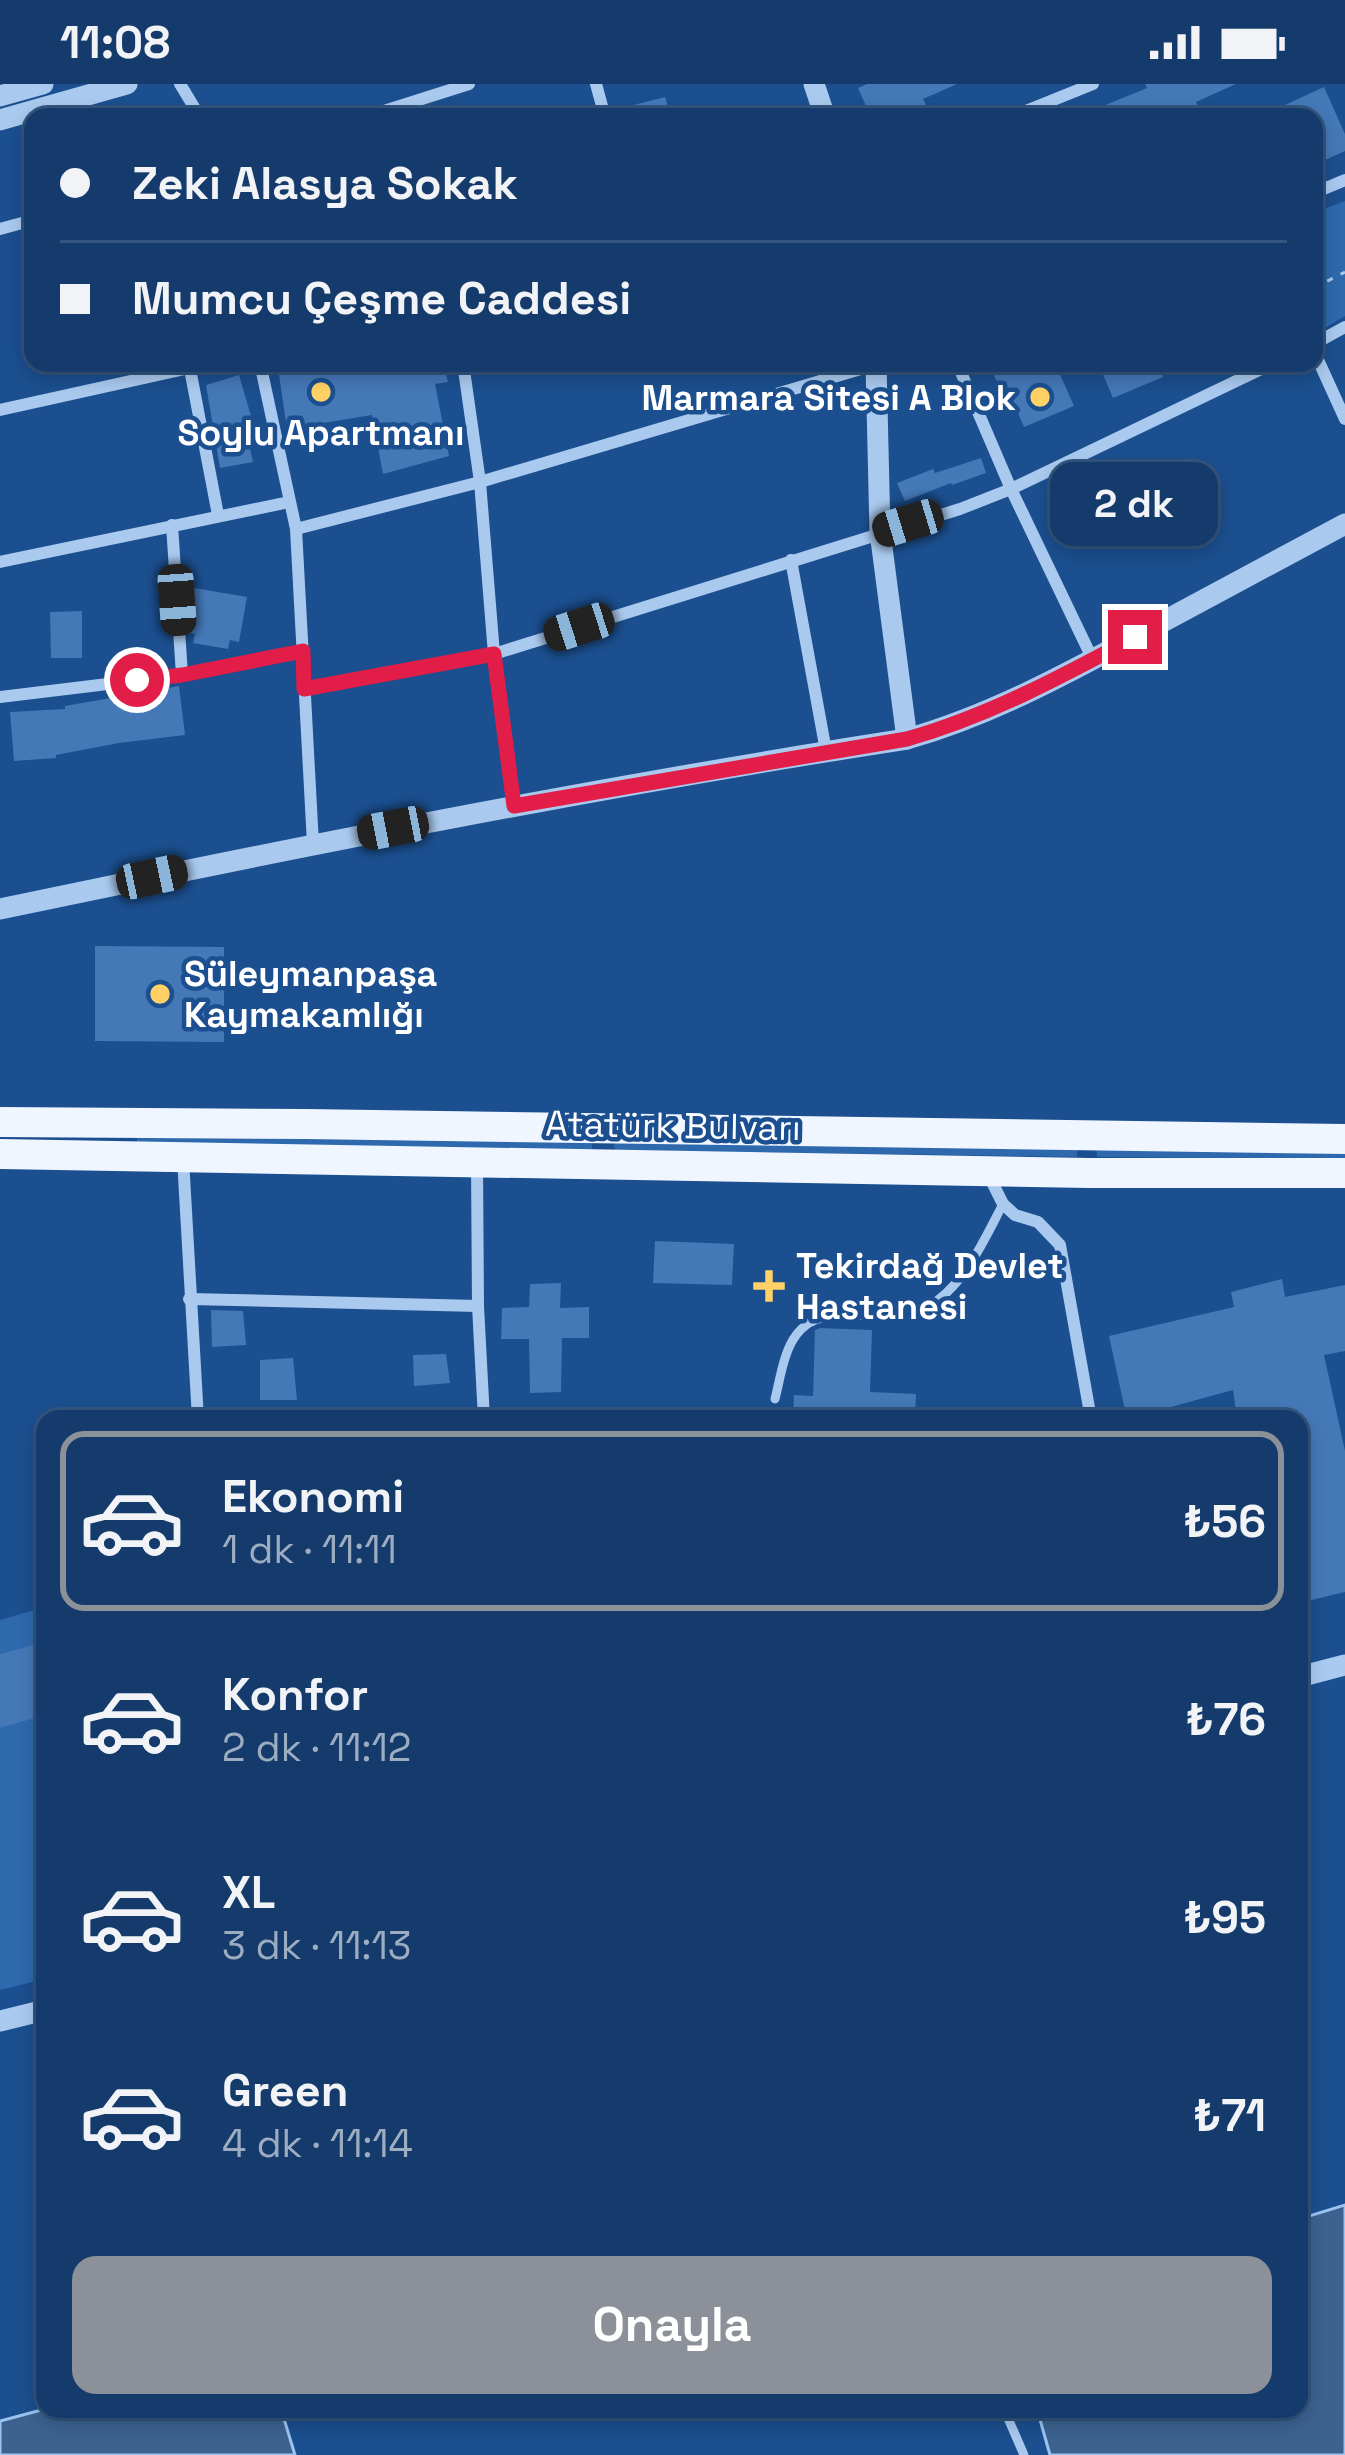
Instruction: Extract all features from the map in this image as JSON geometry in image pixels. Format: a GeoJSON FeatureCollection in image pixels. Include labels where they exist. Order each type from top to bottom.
{"type":"FeatureCollection","features":[{"type":"Feature","properties":{"kind":"main road","name":"Atatürk Bulvarı"},"geometry":{"type":"LineString","coordinates":[[0,1122],[1345,1139]]}},
{"type":"Feature","properties":{"kind":"main road","name":"Atatürk Bulvarı"},"geometry":{"type":"LineString","coordinates":[[0,1154],[1089,1173],[1345,1173]]}},
{"type":"Feature","properties":{"kind":"street"},"geometry":{"type":"LineString","coordinates":[[0,96],[43,84]]}},
{"type":"Feature","properties":{"kind":"street"},"geometry":{"type":"LineString","coordinates":[[42,108],[127,84]]}},
{"type":"Feature","properties":{"kind":"street"},"geometry":{"type":"LineString","coordinates":[[393,108],[469,84]]}},
{"type":"Feature","properties":{"kind":"street"},"geometry":{"type":"LineString","coordinates":[[1033,108],[1093,84]]}},
{"type":"Feature","properties":{"kind":"street"},"geometry":{"type":"LineString","coordinates":[[1323,368],[1345,419]]}},
{"type":"Feature","properties":{"kind":"street"},"geometry":{"type":"LineString","coordinates":[[0,410],[172,372]]}},
{"type":"Feature","properties":{"kind":"street"},"geometry":{"type":"LineString","coordinates":[[191,372],[218,515]]}},
{"type":"Feature","properties":{"kind":"street"},"geometry":{"type":"LineString","coordinates":[[262,372],[296,529],[313,844]]}},
{"type":"Feature","properties":{"kind":"street"},"geometry":{"type":"LineString","coordinates":[[464,372],[514,806]]}},
{"type":"Feature","properties":{"kind":"street"},"geometry":{"type":"LineString","coordinates":[[296,529],[480,482],[851,372]]}},
{"type":"Feature","properties":{"kind":"street"},"geometry":{"type":"LineString","coordinates":[[878,372],[880,532],[907,739]]}},
{"type":"Feature","properties":{"kind":"street"},"geometry":{"type":"LineString","coordinates":[[961,372],[1093,660]]}},
{"type":"Feature","properties":{"kind":"street"},"geometry":{"type":"LineString","coordinates":[[304,689],[494,654],[960,509],[1255,372]]}},
{"type":"Feature","properties":{"kind":"street"},"geometry":{"type":"LineString","coordinates":[[0,562],[290,502]]}},
{"type":"Feature","properties":{"kind":"street"},"geometry":{"type":"LineString","coordinates":[[0,909],[313,844],[907,739],[951,727],[1093,660],[1345,524]]}},
{"type":"Feature","properties":{"kind":"street"},"geometry":{"type":"LineString","coordinates":[[172,525],[182,675]]}},
{"type":"Feature","properties":{"kind":"street"},"geometry":{"type":"LineString","coordinates":[[791,560],[826,751]]}},
{"type":"Feature","properties":{"kind":"street"},"geometry":{"type":"LineString","coordinates":[[0,697],[182,675],[303,651]]}},
{"type":"Feature","properties":{"kind":"street"},"geometry":{"type":"LineString","coordinates":[[183,1158],[197,1410]]}},
{"type":"Feature","properties":{"kind":"street"},"geometry":{"type":"LineString","coordinates":[[477,1162],[484,1410]]}},
{"type":"Feature","properties":{"kind":"street"},"geometry":{"type":"LineString","coordinates":[[986,1170],[1003,1204],[1016,1215],[1038,1222],[1060,1245],[1089,1410]]}},
{"type":"Feature","properties":{"kind":"street"},"geometry":{"type":"LineString","coordinates":[[189,1299],[478,1306]]}},
{"type":"Feature","properties":{"kind":"street"},"geometry":{"type":"LineString","coordinates":[[1308,1675],[1345,1665]]}},
{"type":"Feature","properties":{"kind":"street"},"geometry":{"type":"LineString","coordinates":[[0,2021],[36,2011]]}},
{"type":"Feature","properties":{"kind":"lane"},"geometry":{"type":"LineString","coordinates":[[775,1399],[789,1343],[803,1324],[828,1316],[920,1311],[945,1295],[1003,1204]]}},
{"type":"Feature","properties":{"kind":"lane"},"geometry":{"type":"LineString","coordinates":[[1008,2418],[1024,2455]]}},
{"type":"Feature","properties":{"kind":"shaded area"},"geometry":{"type":"Polygon","coordinates":[[[1345,201],[1345,316],[1323,329],[1323,210],[1345,201]]]}},
{"type":"Feature","properties":{"kind":"shaded area"},"geometry":{"type":"Polygon","coordinates":[[[137,1134],[592,1142],[592,1154],[137,1145],[137,1134]]]}},
{"type":"Feature","properties":{"kind":"shaded area"},"geometry":{"type":"Polygon","coordinates":[[[613,1141],[1077,1147],[1077,1157],[615,1150],[613,1141]]]}},
{"type":"Feature","properties":{"kind":"shaded area"},"geometry":{"type":"Polygon","coordinates":[[[1096,1146],[1345,1147],[1345,1159],[1097,1157],[1096,1146]]]}},
{"type":"Feature","properties":{"kind":"shaded area"},"geometry":{"type":"Polygon","coordinates":[[[36,1610],[36,1981],[0,1990],[0,1620],[36,1610]]]}},
{"type":"Feature","properties":{"kind":"shaded area"},"geometry":{"type":"Polygon","coordinates":[[[1345,2205],[1345,2455],[1050,2455],[1040,2418],[1308,2418],[1308,2216],[1345,2205]]]}},
{"type":"Feature","properties":{"kind":"shaded area"},"geometry":{"type":"Polygon","coordinates":[[[36,2411],[36,2418],[284,2418],[295,2455],[0,2455],[0,2421],[36,2411]]]}},
{"type":"Feature","properties":{"kind":"building"},"geometry":{"type":"Polygon","coordinates":[[[867,84],[957,84],[923,99],[928,108],[867,108],[858,88],[867,84]]]}},
{"type":"Feature","properties":{"kind":"building"},"geometry":{"type":"Polygon","coordinates":[[[1145,84],[1236,84],[1196,102],[1199,108],[1098,108],[1147,88],[1145,84]]]}},
{"type":"Feature","properties":{"kind":"building"},"geometry":{"type":"Polygon","coordinates":[[[1324,87],[1345,134],[1345,151],[1323,161],[1323,108],[1278,108],[1324,87]]]}},
{"type":"Feature","properties":{"kind":"building"},"geometry":{"type":"Polygon","coordinates":[[[665,97],[668,108],[622,108],[665,97]]]}},
{"type":"Feature","properties":{"kind":"building"},"geometry":{"type":"Polygon","coordinates":[[[279,372],[445,372],[448,382],[435,384],[449,456],[383,474],[372,415],[287,429],[279,372]]]}},
{"type":"Feature","properties":{"kind":"building","name":"Marmara Sitesi A Blok"},"geometry":{"type":"Polygon","coordinates":[[[993,372],[1059,372],[1074,406],[1024,427],[1006,385],[999,387],[993,372]]]}},
{"type":"Feature","properties":{"kind":"building"},"geometry":{"type":"Polygon","coordinates":[[[1102,372],[1161,372],[1163,377],[1113,398],[1102,372]]]}},
{"type":"Feature","properties":{"kind":"building"},"geometry":{"type":"Polygon","coordinates":[[[239,375],[251,416],[243,418],[253,462],[220,468],[206,385],[239,375]]]}},
{"type":"Feature","properties":{"kind":"building"},"geometry":{"type":"Polygon","coordinates":[[[981,458],[986,473],[905,501],[897,483],[933,469],[935,473],[981,458]]]}},
{"type":"Feature","properties":{"kind":"building"},"geometry":{"type":"Polygon","coordinates":[[[194,588],[247,597],[239,642],[230,640],[228,649],[193,643],[189,616],[194,588]]]}},
{"type":"Feature","properties":{"kind":"building"},"geometry":{"type":"Polygon","coordinates":[[[82,611],[82,658],[51,658],[50,612],[82,611]]]}},
{"type":"Feature","properties":{"kind":"building"},"geometry":{"type":"Polygon","coordinates":[[[179,686],[185,735],[14,761],[10,712],[65,709],[179,686]]]}},
{"type":"Feature","properties":{"kind":"building","name":"Süleymanpaşa Kaymakamlığı"},"geometry":{"type":"Polygon","coordinates":[[[95,946],[224,947],[224,1042],[95,1041],[95,946]]]}},
{"type":"Feature","properties":{"kind":"building"},"geometry":{"type":"Polygon","coordinates":[[[655,1241],[734,1244],[732,1285],[653,1283],[655,1241]]]}},
{"type":"Feature","properties":{"kind":"building"},"geometry":{"type":"Polygon","coordinates":[[[1282,1279],[1285,1297],[1345,1285],[1345,1351],[1324,1355],[1345,1451],[1345,1592],[1308,1601],[1308,1410],[1236,1410],[1233,1390],[1160,1410],[1125,1410],[1109,1336],[1234,1307],[1231,1292],[1282,1279]]]}},
{"type":"Feature","properties":{"kind":"building"},"geometry":{"type":"Polygon","coordinates":[[[561,1283],[560,1308],[589,1307],[589,1338],[562,1338],[561,1392],[530,1393],[529,1339],[501,1339],[502,1308],[529,1307],[530,1284],[561,1283]]]}},
{"type":"Feature","properties":{"kind":"building"},"geometry":{"type":"Polygon","coordinates":[[[211,1310],[243,1311],[246,1345],[212,1347],[211,1310]]]}},
{"type":"Feature","properties":{"kind":"building"},"geometry":{"type":"Polygon","coordinates":[[[815,1330],[872,1330],[870,1392],[916,1394],[915,1410],[793,1410],[794,1395],[813,1396],[815,1330]]]}},
{"type":"Feature","properties":{"kind":"building"},"geometry":{"type":"Polygon","coordinates":[[[446,1354],[450,1383],[414,1386],[413,1355],[446,1354]]]}},
{"type":"Feature","properties":{"kind":"building"},"geometry":{"type":"Polygon","coordinates":[[[293,1358],[297,1400],[260,1400],[260,1360],[293,1358]]]}},
{"type":"Feature","properties":{"kind":"building"},"geometry":{"type":"Polygon","coordinates":[[[36,1644],[36,1718],[0,1728],[0,1654],[36,1644]]]}},
{"type":"Feature","properties":{"kind":"place","name":"Soylu Apartmanı"},"geometry":{"type":"Point","coordinates":[321,392]}},
{"type":"Feature","properties":{"kind":"place","name":"Marmara Sitesi A Blok"},"geometry":{"type":"Point","coordinates":[1040,397]}},
{"type":"Feature","properties":{"kind":"place","name":"Süleymanpaşa Kaymakamlığı"},"geometry":{"type":"Point","coordinates":[160,994]}},
{"type":"Feature","properties":{"kind":"place","name":"Tekirdağ Devlet Hastanesi"},"geometry":{"type":"Point","coordinates":[769,1286]}},
{"type":"Feature","properties":{"kind":"route"},"geometry":{"type":"LineString","coordinates":[[137,680],[303,651],[304,689],[494,654],[514,806],[907,739],[993,710],[1135,637]]}}]}
